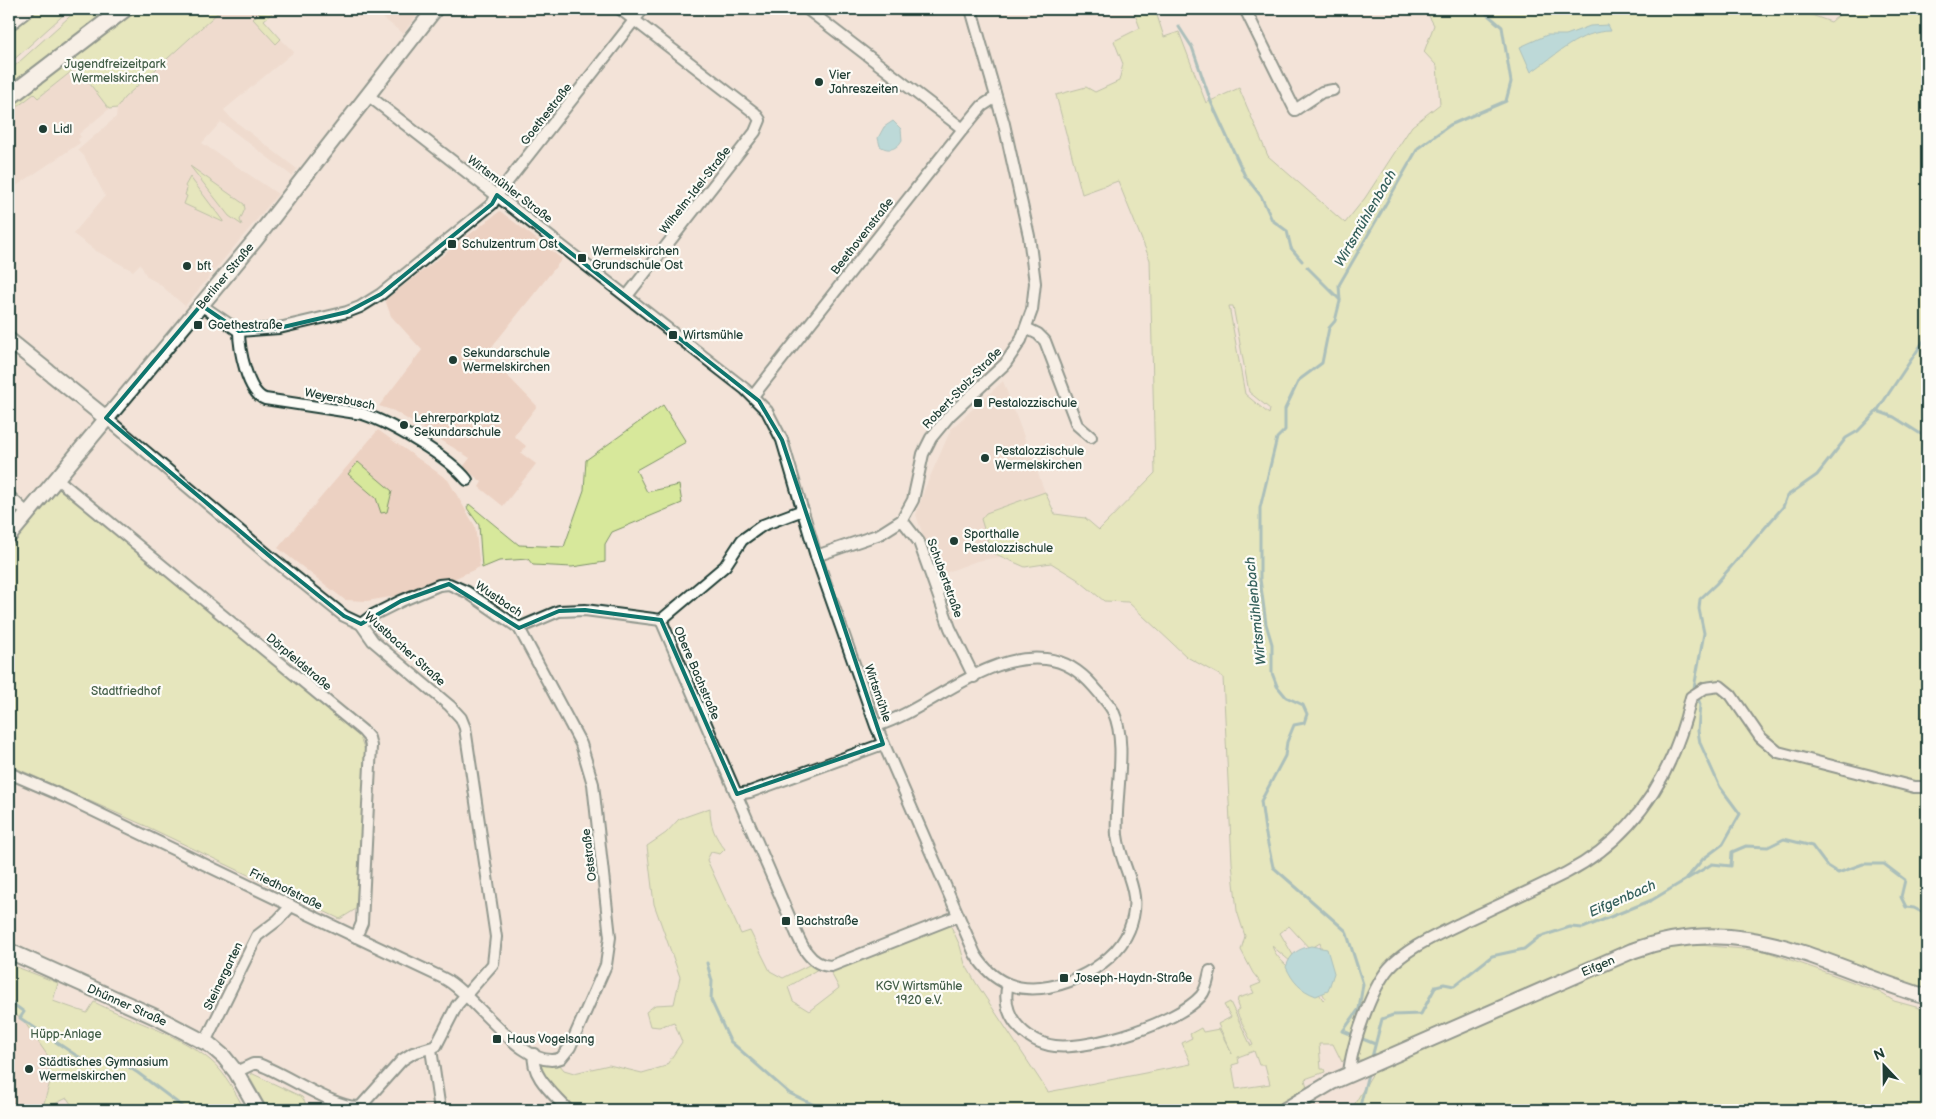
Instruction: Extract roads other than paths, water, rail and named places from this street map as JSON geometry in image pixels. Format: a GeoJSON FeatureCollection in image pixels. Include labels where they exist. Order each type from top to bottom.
{"type":"FeatureCollection","features":[{"type":"Feature","properties":{"kind":"main road"},"geometry":{"type":"LineString","coordinates":[[9,23],[28,9]]}},
{"type":"Feature","properties":{"kind":"main road"},"geometry":{"type":"LineString","coordinates":[[9,97],[124,9]]}},
{"type":"Feature","properties":{"kind":"main road","name":"Berliner Straße"},"geometry":{"type":"LineString","coordinates":[[9,536],[201,305],[369,96],[435,9]]}},
{"type":"Feature","properties":{"kind":"main road"},"geometry":{"type":"LineString","coordinates":[[9,340],[106,418]]}},
{"type":"Feature","properties":{"kind":"main road","name":"Eifgen"},"geometry":{"type":"LineString","coordinates":[[1285,1110],[1310,1093],[1352,1073],[1632,951],[1666,940],[1722,935],[1774,943],[1927,997]]}},
{"type":"Feature","properties":{"kind":"main road","name":"Dhünner Straße"},"geometry":{"type":"LineString","coordinates":[[9,951],[160,1019],[205,1042],[220,1053],[236,1072],[258,1110]]}},
{"type":"Feature","properties":{"kind":"street"},"geometry":{"type":"LineString","coordinates":[[620,9],[634,20]]}},
{"type":"Feature","properties":{"kind":"street","name":"Goethestraße"},"geometry":{"type":"LineString","coordinates":[[239,331],[279,328],[336,315],[360,307],[380,294],[492,204],[643,9]]}},
{"type":"Feature","properties":{"kind":"street"},"geometry":{"type":"LineString","coordinates":[[808,9],[963,129]]}},
{"type":"Feature","properties":{"kind":"street","name":"Robert-Stolz-Straße"},"geometry":{"type":"LineString","coordinates":[[902,520],[913,500],[923,454],[931,438],[950,415],[1005,364],[1026,328],[1034,297],[1033,257],[1004,124],[971,9]]}},
{"type":"Feature","properties":{"kind":"street"},"geometry":{"type":"LineString","coordinates":[[1245,9],[1295,110],[1322,92],[1332,90]]}},
{"type":"Feature","properties":{"kind":"street","name":"Wilhelm-Idel-Straße"},"geometry":{"type":"LineString","coordinates":[[628,296],[755,132],[760,120],[755,113],[634,20]]}},
{"type":"Feature","properties":{"kind":"street","name":"Wirtsmühler Straße"},"geometry":{"type":"LineString","coordinates":[[369,96],[754,396]]}},
{"type":"Feature","properties":{"kind":"street","name":"Beethovenstraße"},"geometry":{"type":"LineString","coordinates":[[754,396],[963,129],[982,106],[996,97]]}},
{"type":"Feature","properties":{"kind":"street"},"geometry":{"type":"LineString","coordinates":[[201,305],[239,331]]}},
{"type":"Feature","properties":{"kind":"street"},"geometry":{"type":"LineString","coordinates":[[1026,328],[1038,334],[1045,341],[1077,425],[1091,437]]}},
{"type":"Feature","properties":{"kind":"street","name":"Weyersbusch"},"geometry":{"type":"LineString","coordinates":[[239,331],[239,342],[250,382],[257,395],[265,398],[363,414],[436,454],[457,469],[467,480]]}},
{"type":"Feature","properties":{"kind":"street","name":"Wirtsmühle"},"geometry":{"type":"LineString","coordinates":[[754,396],[767,410],[780,433],[816,556],[883,744],[971,947],[980,961],[994,976],[1008,984]]}},
{"type":"Feature","properties":{"kind":"street","name":"Wustbacher Straße"},"geometry":{"type":"LineString","coordinates":[[106,418],[344,616],[361,624],[373,641],[450,706],[461,718],[465,728],[496,947],[493,964],[457,1005],[439,1044],[431,1049]]}},
{"type":"Feature","properties":{"kind":"street","name":"Dörpfeldstraße"},"geometry":{"type":"LineString","coordinates":[[56,478],[363,731],[369,738],[371,746],[362,923],[356,937]]}},
{"type":"Feature","properties":{"kind":"street"},"geometry":{"type":"LineString","coordinates":[[9,496],[28,514]]}},
{"type":"Feature","properties":{"kind":"street","name":"Obere Bachstraße"},"geometry":{"type":"LineString","coordinates":[[737,794],[661,620],[725,566],[742,540],[763,525],[802,510]]}},
{"type":"Feature","properties":{"kind":"street"},"geometry":{"type":"LineString","coordinates":[[816,556],[880,534],[902,520]]}},
{"type":"Feature","properties":{"kind":"street","name":"Schubertstraße"},"geometry":{"type":"LineString","coordinates":[[902,520],[919,542],[950,628],[974,677]]}},
{"type":"Feature","properties":{"kind":"street","name":"Wustbach"},"geometry":{"type":"LineString","coordinates":[[361,624],[401,601],[428,589],[449,584],[467,592],[519,628],[559,611],[585,610],[661,620]]}},
{"type":"Feature","properties":{"kind":"street","name":"Oststraße"},"geometry":{"type":"LineString","coordinates":[[519,628],[569,719],[587,759],[593,784],[609,921],[609,949],[606,965],[567,1053],[561,1058],[554,1060],[534,1054]]}},
{"type":"Feature","properties":{"kind":"street"},"geometry":{"type":"LineString","coordinates":[[876,726],[1005,663],[1049,659],[1068,666],[1084,676],[1112,710],[1119,735],[1116,826],[1119,847],[1134,890],[1130,930],[1108,961],[1083,976],[1050,985],[1022,988],[1008,984],[1006,993],[1008,1009],[1024,1033],[1044,1043],[1071,1045],[1124,1035],[1177,1013],[1203,994],[1210,971]]}},
{"type":"Feature","properties":{"kind":"street"},"geometry":{"type":"LineString","coordinates":[[1352,1073],[1350,1060],[1368,1007],[1380,980],[1388,969],[1426,941],[1580,866],[1616,840],[1654,792],[1683,730],[1691,697],[1705,688],[1720,686],[1731,695],[1760,737],[1778,752],[1914,787],[1927,787]]}},
{"type":"Feature","properties":{"kind":"street"},"geometry":{"type":"LineString","coordinates":[[883,744],[756,790],[737,794],[805,949],[809,956],[819,964],[831,966],[958,916]]}},
{"type":"Feature","properties":{"kind":"street","name":"Friedhofstraße"},"geometry":{"type":"LineString","coordinates":[[9,773],[64,797],[452,982],[506,1036],[534,1054]]}},
{"type":"Feature","properties":{"kind":"street","name":"Steinergarten"},"geometry":{"type":"LineString","coordinates":[[205,1042],[257,936],[278,920],[291,906]]}},
{"type":"Feature","properties":{"kind":"street"},"geometry":{"type":"LineString","coordinates":[[236,1072],[253,1064],[258,1064],[351,1107],[361,1106],[402,1060],[413,1053],[431,1049],[440,1110]]}},
{"type":"Feature","properties":{"kind":"street"},"geometry":{"type":"LineString","coordinates":[[534,1054],[532,1062],[537,1075],[568,1110]]}},
{"type":"Feature","properties":{"kind":"water"},"geometry":{"type":"Polygon","coordinates":[[[1608,25],[1611,31],[1599,32],[1578,39],[1531,72],[1520,47],[1547,35],[1566,35],[1590,26],[1608,25]]]}},
{"type":"Feature","properties":{"kind":"water"},"geometry":{"type":"Polygon","coordinates":[[[893,121],[901,129],[902,140],[898,146],[887,149],[880,146],[878,138],[884,127],[893,121]]]}},
{"type":"Feature","properties":{"kind":"water"},"geometry":{"type":"Polygon","coordinates":[[[1311,946],[1327,949],[1334,973],[1328,991],[1316,996],[1298,985],[1286,967],[1295,952],[1311,946]]]}},
{"type":"Feature","properties":{"kind":"waterway","name":"Wirtsmühlenbach"},"geometry":{"type":"LineString","coordinates":[[1375,1044],[1343,1031],[1359,1009],[1363,984],[1346,931],[1273,867],[1265,830],[1261,801],[1285,756],[1287,742],[1294,725],[1304,723],[1307,714],[1303,705],[1286,697],[1277,686],[1272,673],[1272,644],[1266,624],[1260,579],[1260,508],[1277,438],[1285,430],[1285,409],[1299,380],[1322,363],[1329,328],[1335,321],[1340,301],[1339,285],[1418,148],[1450,125],[1506,101],[1511,82],[1502,27],[1481,9]]}},
{"type":"Feature","properties":{"kind":"waterway"},"geometry":{"type":"LineString","coordinates":[[1179,27],[1192,47],[1211,102],[1245,176],[1261,196],[1272,220],[1287,231],[1291,248],[1302,261]]}},
{"type":"Feature","properties":{"kind":"waterway"},"geometry":{"type":"LineString","coordinates":[[1307,267],[1340,300]]}},
{"type":"Feature","properties":{"kind":"waterway"},"geometry":{"type":"LineString","coordinates":[[1686,879],[1703,859],[1723,844],[1740,814],[1720,787],[1700,743],[1698,731],[1700,704],[1694,688],[1704,633],[1699,609],[1700,599],[1716,584],[1783,507],[1787,496],[1817,475],[1846,438],[1858,431],[1877,411],[1927,336]]}},
{"type":"Feature","properties":{"kind":"waterway"},"geometry":{"type":"LineString","coordinates":[[1877,411],[1894,417],[1927,438]]}},
{"type":"Feature","properties":{"kind":"waterway","name":"Eifgenbach"},"geometry":{"type":"LineString","coordinates":[[1371,1061],[1382,1019],[1393,1015],[1421,1014],[1436,986],[1444,984],[1454,986],[1492,956],[1524,949],[1539,937],[1570,927],[1583,928],[1652,900],[1712,864],[1731,866],[1732,852],[1746,846],[1768,847],[1784,839],[1812,846],[1827,866],[1838,873],[1863,864],[1884,864],[1905,880],[1901,897],[1906,907],[1914,908],[1927,915]]}},
{"type":"Feature","properties":{"kind":"waterway"},"geometry":{"type":"LineString","coordinates":[[707,963],[712,981],[711,1000],[730,1041],[789,1093],[825,1110]]}},
{"type":"Feature","properties":{"kind":"waterway"},"geometry":{"type":"LineString","coordinates":[[9,1001],[24,1012],[20,1018],[74,1054],[99,1068]]}},
{"type":"Feature","properties":{"kind":"waterway"},"geometry":{"type":"LineString","coordinates":[[107,1062],[124,1064],[187,1110]]}},
{"type":"Feature","properties":{"kind":"waterway","name":"Eifgenbach"},"geometry":{"type":"LineString","coordinates":[[1359,1110],[1369,1070]]}},
{"type":"Feature","properties":{"kind":"place","name":"Vier Jahreszeiten"},"geometry":{"type":"Point","coordinates":[819,82]}},
{"type":"Feature","properties":{"kind":"place","name":"Lidl"},"geometry":{"type":"Point","coordinates":[43,129]}},
{"type":"Feature","properties":{"kind":"place","name":"Schulzentrum Ost"},"geometry":{"type":"Point","coordinates":[452,244]}},
{"type":"Feature","properties":{"kind":"place","name":"Wermelskirchen Grundschule Ost"},"geometry":{"type":"Point","coordinates":[582,258]}},
{"type":"Feature","properties":{"kind":"place","name":"bft"},"geometry":{"type":"Point","coordinates":[187,266]}},
{"type":"Feature","properties":{"kind":"place","name":"Goethestraße"},"geometry":{"type":"Point","coordinates":[198,325]}},
{"type":"Feature","properties":{"kind":"place","name":"Wirtsmühle"},"geometry":{"type":"Point","coordinates":[673,335]}},
{"type":"Feature","properties":{"kind":"place","name":"Sekundarschule Wermelskirchen"},"geometry":{"type":"Point","coordinates":[453,360]}},
{"type":"Feature","properties":{"kind":"place","name":"Pestalozzischule"},"geometry":{"type":"Point","coordinates":[978,403]}},
{"type":"Feature","properties":{"kind":"place","name":"Lehrerparkplatz Sekundarschule"},"geometry":{"type":"Point","coordinates":[404,425]}},
{"type":"Feature","properties":{"kind":"place","name":"Pestalozzischule Wermelskirchen"},"geometry":{"type":"Point","coordinates":[985,458]}},
{"type":"Feature","properties":{"kind":"place","name":"Sporthalle Pestalozzischule"},"geometry":{"type":"Point","coordinates":[954,541]}},
{"type":"Feature","properties":{"kind":"place","name":"Bachstraße"},"geometry":{"type":"Point","coordinates":[786,921]}},
{"type":"Feature","properties":{"kind":"place","name":"Joseph-Haydn-Straße"},"geometry":{"type":"Point","coordinates":[1064,978]}},
{"type":"Feature","properties":{"kind":"place","name":"Haus Vogelsang"},"geometry":{"type":"Point","coordinates":[497,1039]}},
{"type":"Feature","properties":{"kind":"place","name":"Städtisches Gymnasium Wermelskirchen"},"geometry":{"type":"Point","coordinates":[29,1069]}},
{"type":"Feature","properties":{"kind":"park label","name":"Jugendfreizeitpark Wermelskirchen"},"geometry":{"type":"Point","coordinates":[115,71]}},
{"type":"Feature","properties":{"kind":"park label","name":"Stadtfriedhof"},"geometry":{"type":"Point","coordinates":[126,691]}},
{"type":"Feature","properties":{"kind":"park label","name":"KGV Wirtsmühle 1920 e.V."},"geometry":{"type":"Point","coordinates":[919,993]}},
{"type":"Feature","properties":{"kind":"park label","name":"Hüpp-Anlage"},"geometry":{"type":"Point","coordinates":[66,1034]}}]}
